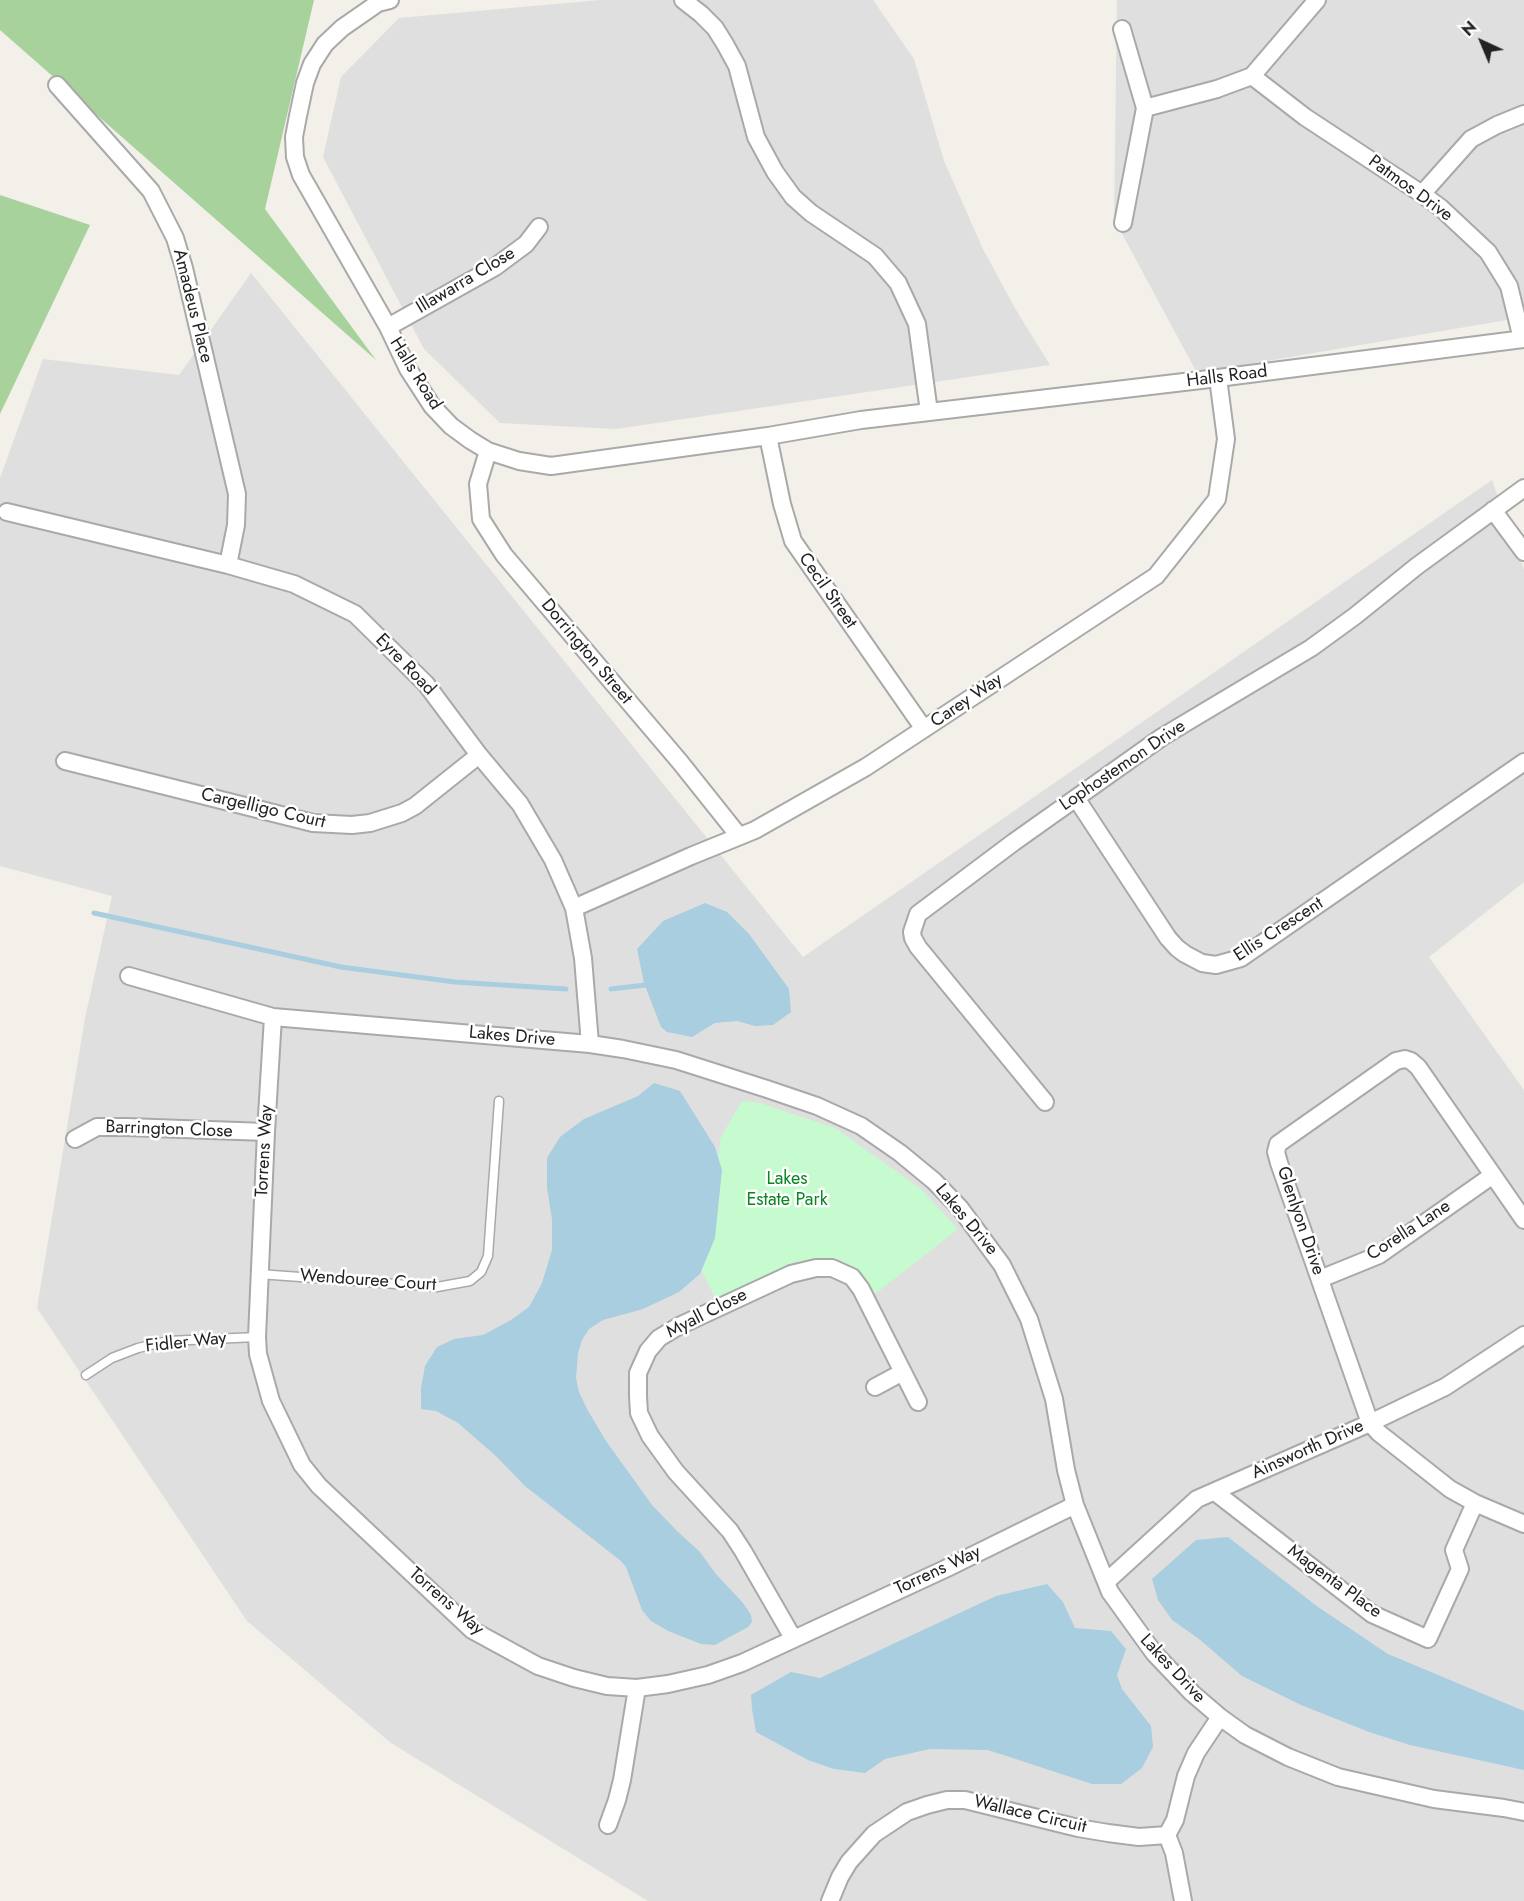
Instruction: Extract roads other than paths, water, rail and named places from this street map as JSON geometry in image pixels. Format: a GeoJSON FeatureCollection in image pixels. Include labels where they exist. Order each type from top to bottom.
{"type":"FeatureCollection","features":[{"type":"Feature","properties":{"kind":"street","name":"Halls Road"},"geometry":{"type":"LineString","coordinates":[[390,0],[378,3],[342,28],[325,44],[312,64],[305,83],[294,137],[294,157],[301,175],[387,327],[408,369],[432,406],[451,426],[470,440],[488,451],[519,461],[550,466],[768,436],[861,420],[1523,339]]}},
{"type":"Feature","properties":{"kind":"street"},"geometry":{"type":"LineString","coordinates":[[683,0],[715,28],[725,44],[737,66],[756,137],[775,172],[793,196],[811,213],[875,256],[898,283],[917,324],[929,412]]}},
{"type":"Feature","properties":{"kind":"street"},"geometry":{"type":"LineString","coordinates":[[1145,108],[1217,89],[1252,75],[1317,0]]}},
{"type":"Feature","properties":{"kind":"street"},"geometry":{"type":"LineString","coordinates":[[1122,30],[1145,108],[1123,223]]}},
{"type":"Feature","properties":{"kind":"street","name":"Patmos Drive"},"geometry":{"type":"LineString","coordinates":[[1252,75],[1305,117],[1441,208],[1488,252],[1509,286],[1523,339]]}},
{"type":"Feature","properties":{"kind":"street","name":"Amadeus Place"},"geometry":{"type":"LineString","coordinates":[[57,85],[151,192],[175,238],[237,494],[236,525],[228,565]]}},
{"type":"Feature","properties":{"kind":"street"},"geometry":{"type":"LineString","coordinates":[[1422,194],[1471,139],[1524,114]]}},
{"type":"Feature","properties":{"kind":"street","name":"Illawarra Close"},"geometry":{"type":"LineString","coordinates":[[387,327],[495,267],[526,244],[539,226]]}},
{"type":"Feature","properties":{"kind":"street","name":"Carey Way"},"geometry":{"type":"LineString","coordinates":[[574,908],[755,830],[866,768],[1156,576],[1217,499],[1226,440],[1218,378]]}},
{"type":"Feature","properties":{"kind":"street","name":"Cecil Street"},"geometry":{"type":"LineString","coordinates":[[768,436],[782,504],[793,542],[924,729]]}},
{"type":"Feature","properties":{"kind":"street","name":"Dorrington Street"},"geometry":{"type":"LineString","coordinates":[[488,451],[478,484],[482,519],[504,555],[680,762],[739,836]]}},
{"type":"Feature","properties":{"kind":"street","name":"Lophostemon Drive"},"geometry":{"type":"LineString","coordinates":[[1046,1102],[918,947],[912,932],[915,920],[923,909],[1162,737],[1311,648],[1524,488]]}},
{"type":"Feature","properties":{"kind":"street"},"geometry":{"type":"LineString","coordinates":[[1493,510],[1524,552]]}},
{"type":"Feature","properties":{"kind":"street","name":"Eyre Road"},"geometry":{"type":"LineString","coordinates":[[7,512],[228,565],[294,584],[355,614],[426,684],[520,804],[553,861],[574,908],[583,958],[590,1044]]}},
{"type":"Feature","properties":{"kind":"street","name":"Cargelligo Court"},"geometry":{"type":"LineString","coordinates":[[65,761],[313,823],[352,825],[370,824],[415,806],[479,754]]}},
{"type":"Feature","properties":{"kind":"street","name":"Ellis Crescent"},"geometry":{"type":"LineString","coordinates":[[1076,798],[1177,948],[1202,963],[1216,965],[1241,958],[1524,762]]}},
{"type":"Feature","properties":{"kind":"street","name":"Lakes Drive"},"geometry":{"type":"LineString","coordinates":[[129,976],[273,1017],[590,1044],[676,1060],[817,1106],[861,1126],[900,1153],[934,1181],[960,1208],[1002,1265],[1029,1319],[1054,1399],[1066,1470],[1075,1505],[1110,1592],[1154,1653],[1192,1693],[1245,1735],[1288,1757],[1338,1777],[1434,1799],[1524,1812]]}},
{"type":"Feature","properties":{"kind":"street","name":"Torrens Way"},"geometry":{"type":"LineString","coordinates":[[273,1017],[258,1274],[257,1336],[258,1354],[271,1401],[302,1465],[319,1485],[472,1630],[538,1666],[607,1686],[637,1688],[668,1684],[708,1675],[742,1663],[945,1569],[1075,1505]]}},
{"type":"Feature","properties":{"kind":"street","name":"Glenlyon Drive"},"geometry":{"type":"LineString","coordinates":[[1523,1523],[1475,1503],[1450,1489],[1379,1433],[1370,1423],[1279,1163],[1276,1152],[1278,1144],[1396,1061],[1405,1059],[1418,1067],[1524,1220]]}},
{"type":"Feature","properties":{"kind":"street","name":"Barrington Close"},"geometry":{"type":"LineString","coordinates":[[75,1139],[97,1127],[266,1132]]}},
{"type":"Feature","properties":{"kind":"street","name":"Corella Lane"},"geometry":{"type":"LineString","coordinates":[[1320,1279],[1379,1255],[1493,1175]]}},
{"type":"Feature","properties":{"kind":"street","name":"Myall Close"},"geometry":{"type":"LineString","coordinates":[[793,1638],[729,1531],[676,1472],[650,1436],[639,1413],[638,1373],[648,1351],[659,1338],[679,1326],[791,1274],[816,1268],[832,1268],[852,1277],[861,1289],[918,1402]]}},
{"type":"Feature","properties":{"kind":"street","name":"Ainsworth Drive"},"geometry":{"type":"LineString","coordinates":[[1106,1582],[1197,1499],[1370,1423],[1445,1387],[1524,1335]]}},
{"type":"Feature","properties":{"kind":"street"},"geometry":{"type":"LineString","coordinates":[[875,1387],[903,1372]]}},
{"type":"Feature","properties":{"kind":"street","name":"Magenta Place"},"geometry":{"type":"LineString","coordinates":[[1215,1492],[1372,1614],[1428,1639],[1460,1569],[1454,1550],[1475,1503]]}},
{"type":"Feature","properties":{"kind":"street"},"geometry":{"type":"LineString","coordinates":[[608,1825],[627,1761],[637,1688]]}},
{"type":"Feature","properties":{"kind":"street"},"geometry":{"type":"LineString","coordinates":[[1183,1901],[1174,1853],[1167,1835],[1175,1820],[1186,1776],[1196,1753],[1220,1717]]}},
{"type":"Feature","properties":{"kind":"street","name":"Wallace Circuit"},"geometry":{"type":"LineString","coordinates":[[830,1901],[849,1862],[874,1834],[907,1812],[947,1800],[965,1800],[1078,1828],[1108,1833],[1139,1837],[1167,1835]]}},
{"type":"Feature","properties":{"kind":"lane","name":"Wendouree Court"},"geometry":{"type":"LineString","coordinates":[[258,1274],[437,1287],[470,1281],[481,1272],[488,1256],[499,1101]]}},
{"type":"Feature","properties":{"kind":"lane","name":"Fidler Way"},"geometry":{"type":"LineString","coordinates":[[86,1375],[112,1359],[138,1348],[168,1341],[257,1336]]}},
{"type":"Feature","properties":{"kind":"water"},"geometry":{"type":"Polygon","coordinates":[[[705,903],[727,912],[749,934],[789,989],[791,1012],[773,1025],[755,1026],[737,1021],[715,1023],[692,1037],[667,1032],[661,1027],[644,983],[637,949],[663,921],[705,903]]]}},
{"type":"Feature","properties":{"kind":"water"},"geometry":{"type":"Polygon","coordinates":[[[654,1083],[680,1091],[715,1147],[722,1170],[715,1238],[700,1274],[679,1292],[643,1309],[603,1320],[589,1329],[578,1353],[576,1378],[579,1392],[587,1409],[606,1441],[652,1505],[700,1552],[751,1615],[752,1622],[748,1627],[715,1645],[701,1644],[668,1631],[651,1621],[642,1610],[626,1567],[621,1561],[525,1486],[496,1456],[458,1423],[436,1411],[421,1409],[421,1388],[425,1366],[437,1347],[454,1339],[483,1335],[511,1320],[529,1307],[542,1283],[552,1250],[547,1158],[560,1137],[584,1119],[638,1096],[654,1083]]]}},
{"type":"Feature","properties":{"kind":"water"},"geometry":{"type":"Polygon","coordinates":[[[1228,1537],[1318,1607],[1388,1654],[1524,1711],[1524,1770],[1410,1745],[1369,1732],[1301,1705],[1242,1676],[1199,1639],[1172,1620],[1158,1600],[1152,1579],[1196,1540],[1228,1537]]]}},
{"type":"Feature","properties":{"kind":"water"},"geometry":{"type":"Polygon","coordinates":[[[1047,1584],[1063,1602],[1075,1628],[1111,1631],[1126,1649],[1117,1675],[1122,1689],[1151,1726],[1153,1747],[1142,1768],[1121,1784],[1092,1784],[988,1750],[930,1749],[885,1759],[865,1773],[834,1769],[808,1760],[756,1732],[751,1695],[791,1672],[820,1678],[996,1596],[1047,1584]]]}},
{"type":"Feature","properties":{"kind":"waterway"},"geometry":{"type":"LineString","coordinates":[[94,913],[341,967],[455,982],[566,989]]}},
{"type":"Feature","properties":{"kind":"waterway"},"geometry":{"type":"LineString","coordinates":[[611,989],[645,985]]}},
{"type":"Feature","properties":{"kind":"park label","name":"Lakes Estate Park"},"geometry":{"type":"Point","coordinates":[787,1190]}}]}
